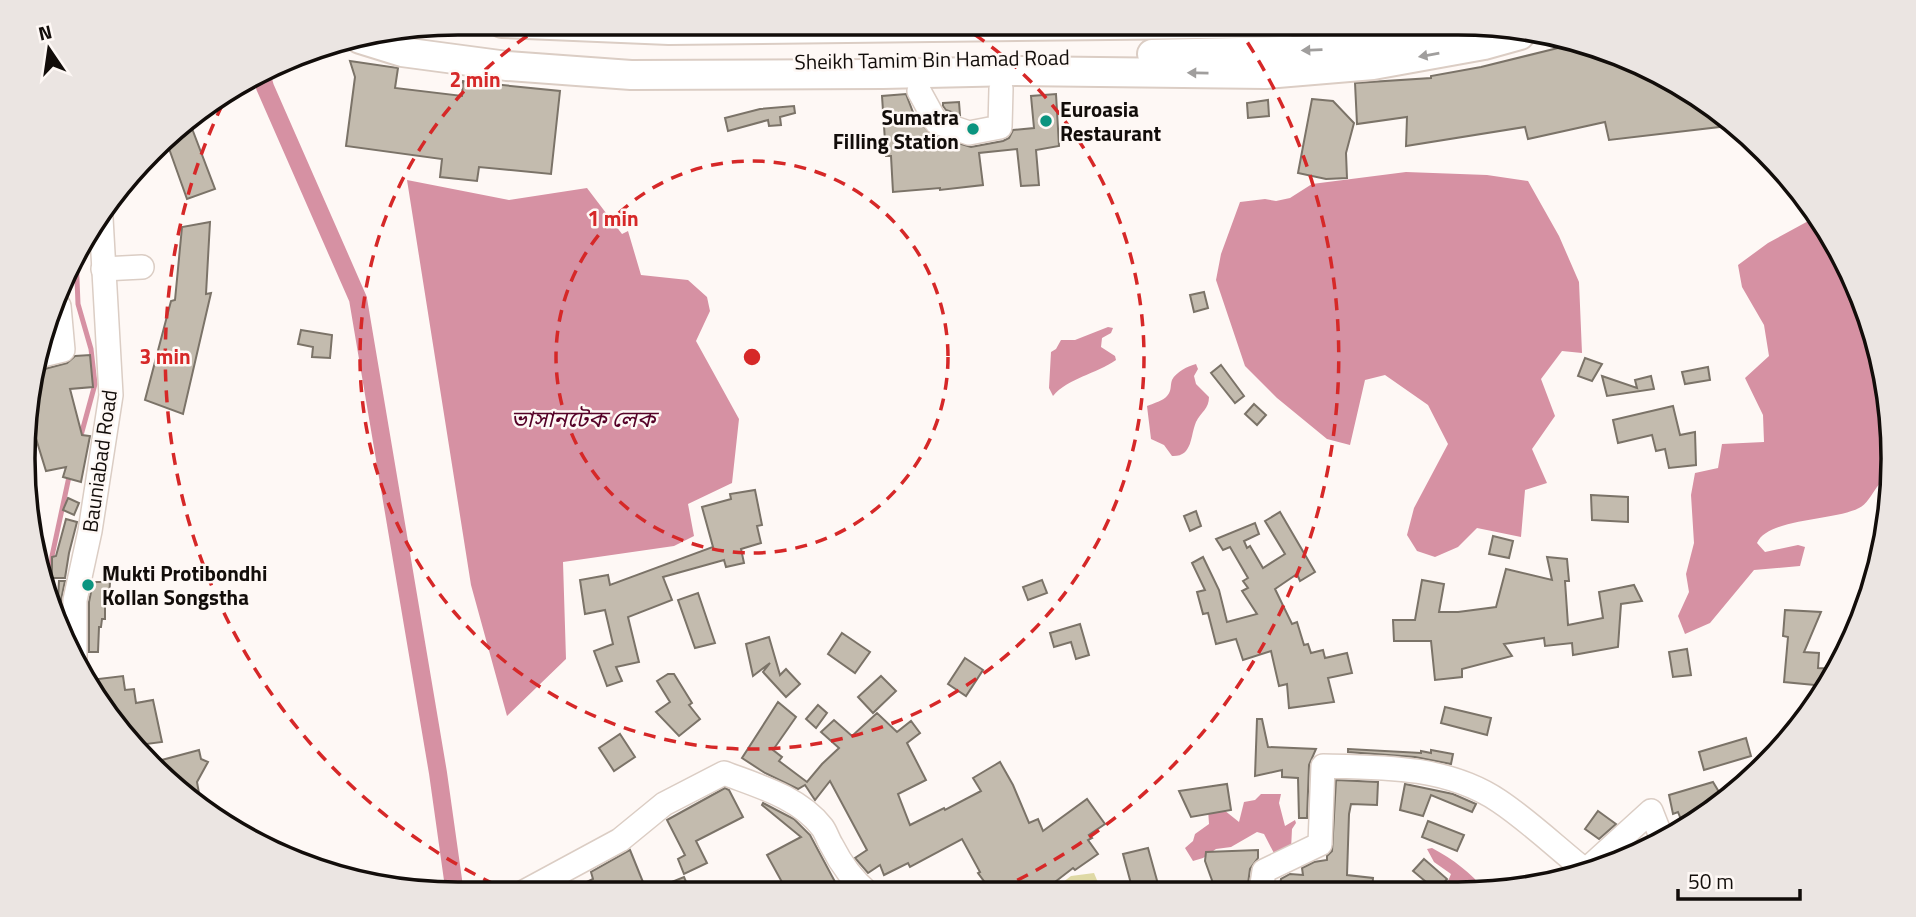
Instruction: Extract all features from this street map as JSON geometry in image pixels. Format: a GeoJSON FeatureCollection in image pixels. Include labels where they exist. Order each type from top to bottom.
{"type":"FeatureCollection","features":[{"type":"Feature","properties":{"kind":"main road","name":"Sheikh Tamim Bin Hamad Road"},"geometry":{"type":"LineString","coordinates":[[403,39],[492,53],[704,61],[950,60],[1320,50],[1426,35]]}},
{"type":"Feature","properties":{"kind":"main road"},"geometry":{"type":"LineString","coordinates":[[374,43],[402,52],[507,66],[631,75],[883,75],[1016,71],[1266,74],[1373,65],[1508,38]]}},
{"type":"Feature","properties":{"kind":"street"},"geometry":{"type":"LineString","coordinates":[[919,91],[936,122],[969,133],[1000,127],[1001,89]]}},
{"type":"Feature","properties":{"kind":"street","name":"Bauniabad Road"},"geometry":{"type":"LineString","coordinates":[[75,638],[75,600],[90,531],[111,395],[101,231]]}},
{"type":"Feature","properties":{"kind":"street"},"geometry":{"type":"LineString","coordinates":[[103,269],[142,267]]}},
{"type":"Feature","properties":{"kind":"street"},"geometry":{"type":"LineString","coordinates":[[48,353],[63,349],[60,315]]}},
{"type":"Feature","properties":{"kind":"street"},"geometry":{"type":"LineString","coordinates":[[1262,882],[1264,871],[1320,844],[1323,766],[1412,770],[1472,786],[1499,801],[1577,865]]}},
{"type":"Feature","properties":{"kind":"street"},"geometry":{"type":"LineString","coordinates":[[560,882],[620,840],[664,804],[724,773],[792,800],[806,810],[824,828],[833,848],[856,882]]}},
{"type":"Feature","properties":{"kind":"street"},"geometry":{"type":"LineString","coordinates":[[1599,858],[1651,811],[1659,831]]}},
{"type":"Feature","properties":{"kind":"shaded area"},"geometry":{"type":"Polygon","coordinates":[[[1094,873],[1098,882],[1063,882],[1071,876],[1094,873]]]}},
{"type":"Feature","properties":{"kind":"water"},"geometry":{"type":"Polygon","coordinates":[[[1406,172],[1487,175],[1528,181],[1559,236],[1579,282],[1582,353],[1562,351],[1541,379],[1555,416],[1532,449],[1547,483],[1525,490],[1521,537],[1477,528],[1458,547],[1435,557],[1417,551],[1407,535],[1414,508],[1448,444],[1428,405],[1385,375],[1365,380],[1350,445],[1327,439],[1277,398],[1245,366],[1216,280],[1221,254],[1240,202],[1265,199],[1276,201],[1290,198],[1312,184],[1406,172]]]}},
{"type":"Feature","properties":{"kind":"water","name":"ভাসানটেক লেক"},"geometry":{"type":"Polygon","coordinates":[[[407,180],[509,200],[587,188],[622,234],[628,231],[641,275],[688,280],[707,297],[710,311],[696,341],[739,419],[732,483],[688,504],[694,536],[674,546],[563,562],[566,659],[507,716],[471,585],[407,180]]]}},
{"type":"Feature","properties":{"kind":"water"},"geometry":{"type":"Polygon","coordinates":[[[1808,221],[1849,296],[1859,322],[1873,376],[1880,431],[1880,483],[1859,508],[1788,524],[1764,535],[1757,543],[1765,552],[1798,545],[1805,547],[1800,566],[1754,570],[1710,623],[1685,634],[1678,616],[1689,592],[1686,574],[1694,543],[1691,495],[1695,473],[1718,468],[1722,444],[1764,442],[1763,415],[1745,378],[1769,356],[1764,325],[1742,287],[1738,265],[1768,243],[1808,221]]]}},
{"type":"Feature","properties":{"kind":"water"},"geometry":{"type":"Polygon","coordinates":[[[1108,327],[1113,328],[1111,333],[1102,338],[1101,347],[1115,356],[1116,360],[1074,380],[1053,396],[1049,388],[1051,352],[1061,340],[1075,340],[1108,327]]]}},
{"type":"Feature","properties":{"kind":"water"},"geometry":{"type":"Polygon","coordinates":[[[1196,364],[1196,384],[1209,397],[1209,401],[1196,422],[1190,445],[1184,453],[1172,456],[1164,445],[1151,439],[1147,406],[1165,398],[1170,392],[1174,377],[1196,364]]]}},
{"type":"Feature","properties":{"kind":"water"},"geometry":{"type":"Polygon","coordinates":[[[1261,794],[1281,794],[1279,803],[1285,826],[1295,820],[1296,823],[1292,829],[1291,849],[1277,859],[1264,834],[1257,832],[1231,847],[1216,849],[1193,861],[1185,848],[1193,841],[1195,834],[1209,824],[1208,809],[1219,806],[1239,822],[1244,802],[1255,800],[1261,794]]]}},
{"type":"Feature","properties":{"kind":"water"},"geometry":{"type":"Polygon","coordinates":[[[1432,848],[1447,857],[1477,881],[1448,882],[1451,874],[1434,862],[1427,849],[1432,848]]]}},
{"type":"Feature","properties":{"kind":"building"},"geometry":{"type":"Polygon","coordinates":[[[1560,47],[1567,49],[1620,67],[1645,79],[1693,106],[1720,127],[1609,140],[1605,122],[1528,139],[1525,127],[1406,146],[1407,117],[1357,124],[1355,83],[1431,78],[1560,47]]]}},
{"type":"Feature","properties":{"kind":"building"},"geometry":{"type":"Polygon","coordinates":[[[350,61],[398,68],[395,88],[462,96],[463,81],[560,91],[551,174],[479,167],[477,181],[440,177],[442,159],[346,146],[355,77],[350,61]]]}},
{"type":"Feature","properties":{"kind":"building"},"geometry":{"type":"Polygon","coordinates":[[[906,94],[916,120],[919,120],[931,135],[971,147],[1003,141],[1009,138],[1013,130],[1034,128],[1031,96],[1056,94],[1059,146],[1036,150],[1039,185],[1021,186],[1017,149],[979,153],[983,185],[893,192],[891,156],[886,156],[882,96],[906,94]]]}},
{"type":"Feature","properties":{"kind":"building"},"geometry":{"type":"Polygon","coordinates":[[[1312,99],[1333,101],[1354,123],[1346,153],[1347,178],[1326,179],[1298,173],[1312,99]]]}},
{"type":"Feature","properties":{"kind":"building"},"geometry":{"type":"Polygon","coordinates":[[[1268,100],[1269,116],[1248,118],[1247,103],[1268,100]]]}},
{"type":"Feature","properties":{"kind":"building"},"geometry":{"type":"Polygon","coordinates":[[[959,102],[960,115],[946,110],[943,106],[943,103],[959,102]]]}},
{"type":"Feature","properties":{"kind":"building"},"geometry":{"type":"Polygon","coordinates":[[[794,106],[795,113],[780,117],[781,125],[769,126],[768,120],[728,131],[725,118],[760,109],[794,106]]]}},
{"type":"Feature","properties":{"kind":"building"},"geometry":{"type":"Polygon","coordinates":[[[192,130],[215,189],[187,199],[169,149],[192,130]]]}},
{"type":"Feature","properties":{"kind":"building"},"geometry":{"type":"Polygon","coordinates":[[[210,222],[206,294],[211,293],[183,414],[145,400],[171,301],[175,300],[182,227],[210,222]]]}},
{"type":"Feature","properties":{"kind":"building"},"geometry":{"type":"Polygon","coordinates":[[[1204,292],[1208,308],[1194,312],[1190,295],[1204,292]]]}},
{"type":"Feature","properties":{"kind":"building"},"geometry":{"type":"Polygon","coordinates":[[[301,330],[332,335],[330,358],[312,357],[313,347],[298,344],[301,330]]]}},
{"type":"Feature","properties":{"kind":"building"},"geometry":{"type":"Polygon","coordinates":[[[90,355],[93,387],[70,389],[82,435],[90,436],[81,482],[63,477],[66,467],[46,471],[36,438],[45,369],[67,363],[75,356],[90,355]]]}},
{"type":"Feature","properties":{"kind":"building"},"geometry":{"type":"Polygon","coordinates":[[[1585,358],[1602,364],[1592,381],[1578,376],[1585,358]]]}},
{"type":"Feature","properties":{"kind":"building"},"geometry":{"type":"Polygon","coordinates":[[[1221,365],[1244,396],[1235,403],[1211,373],[1221,365]]]}},
{"type":"Feature","properties":{"kind":"building"},"geometry":{"type":"Polygon","coordinates":[[[1708,367],[1710,380],[1685,384],[1682,372],[1708,367]]]}},
{"type":"Feature","properties":{"kind":"building"},"geometry":{"type":"Polygon","coordinates":[[[1602,376],[1637,388],[1635,380],[1651,376],[1654,389],[1607,396],[1602,376]]]}},
{"type":"Feature","properties":{"kind":"building"},"geometry":{"type":"Polygon","coordinates":[[[1254,404],[1266,415],[1257,425],[1245,414],[1254,404]]]}},
{"type":"Feature","properties":{"kind":"building"},"geometry":{"type":"Polygon","coordinates":[[[1673,406],[1680,435],[1695,432],[1696,465],[1669,468],[1665,449],[1656,451],[1652,435],[1618,443],[1613,420],[1673,406]]]}},
{"type":"Feature","properties":{"kind":"building"},"geometry":{"type":"Polygon","coordinates":[[[755,490],[762,525],[757,526],[761,543],[741,549],[744,563],[726,567],[724,560],[663,577],[672,600],[628,617],[639,662],[616,667],[622,681],[607,686],[594,651],[613,644],[605,610],[585,614],[580,580],[608,575],[610,585],[713,547],[702,507],[731,499],[730,494],[755,490]]]}},
{"type":"Feature","properties":{"kind":"building"},"geometry":{"type":"Polygon","coordinates":[[[1591,495],[1628,497],[1628,522],[1592,520],[1591,495]]]}},
{"type":"Feature","properties":{"kind":"building"},"geometry":{"type":"Polygon","coordinates":[[[68,498],[79,503],[74,515],[63,510],[68,498]]]}},
{"type":"Feature","properties":{"kind":"building"},"geometry":{"type":"Polygon","coordinates":[[[1196,511],[1201,526],[1190,531],[1184,516],[1196,511]]]}},
{"type":"Feature","properties":{"kind":"building"},"geometry":{"type":"Polygon","coordinates":[[[1280,512],[1315,572],[1300,581],[1297,574],[1275,589],[1292,624],[1297,622],[1304,645],[1308,644],[1311,653],[1323,650],[1325,658],[1347,653],[1352,673],[1328,678],[1334,702],[1289,708],[1287,684],[1279,686],[1271,651],[1243,660],[1236,639],[1216,644],[1208,613],[1203,614],[1197,592],[1205,590],[1192,563],[1203,557],[1219,590],[1227,622],[1257,614],[1242,591],[1248,588],[1243,581],[1248,578],[1230,547],[1223,550],[1216,539],[1255,523],[1259,534],[1244,541],[1263,568],[1285,554],[1265,521],[1280,512]]]}},
{"type":"Feature","properties":{"kind":"building"},"geometry":{"type":"Polygon","coordinates":[[[66,519],[77,522],[65,578],[52,578],[52,557],[56,556],[66,519]]]}},
{"type":"Feature","properties":{"kind":"building"},"geometry":{"type":"Polygon","coordinates":[[[1493,536],[1513,541],[1509,558],[1489,554],[1493,536]]]}},
{"type":"Feature","properties":{"kind":"building"},"geometry":{"type":"Polygon","coordinates":[[[1547,557],[1567,559],[1569,581],[1565,581],[1568,625],[1603,618],[1599,592],[1634,585],[1642,601],[1621,604],[1618,647],[1573,655],[1572,643],[1545,646],[1544,638],[1504,644],[1512,656],[1462,669],[1462,677],[1435,680],[1431,641],[1394,641],[1393,620],[1415,620],[1422,580],[1444,584],[1439,612],[1496,607],[1506,569],[1552,580],[1547,557]]]}},
{"type":"Feature","properties":{"kind":"building"},"geometry":{"type":"Polygon","coordinates":[[[1042,580],[1047,593],[1028,600],[1023,587],[1042,580]]]}},
{"type":"Feature","properties":{"kind":"building"},"geometry":{"type":"Polygon","coordinates":[[[59,581],[65,581],[61,605],[58,598],[59,581]]]}},
{"type":"Feature","properties":{"kind":"building"},"geometry":{"type":"Polygon","coordinates":[[[93,582],[110,582],[109,599],[105,599],[105,619],[102,619],[99,627],[98,652],[89,652],[89,602],[93,582]]]}},
{"type":"Feature","properties":{"kind":"building"},"geometry":{"type":"Polygon","coordinates":[[[698,593],[715,643],[695,648],[678,600],[698,593]]]}},
{"type":"Feature","properties":{"kind":"building"},"geometry":{"type":"Polygon","coordinates":[[[1785,610],[1821,612],[1804,652],[1819,653],[1818,668],[1825,668],[1815,685],[1784,682],[1788,637],[1783,636],[1785,610]]]}},
{"type":"Feature","properties":{"kind":"building"},"geometry":{"type":"Polygon","coordinates":[[[1080,624],[1089,655],[1076,659],[1071,642],[1054,647],[1050,633],[1080,624]]]}},
{"type":"Feature","properties":{"kind":"building"},"geometry":{"type":"Polygon","coordinates":[[[842,633],[870,652],[855,673],[828,654],[842,633]]]}},
{"type":"Feature","properties":{"kind":"building"},"geometry":{"type":"Polygon","coordinates":[[[769,637],[780,675],[786,669],[800,684],[786,697],[763,672],[770,663],[753,676],[746,644],[769,637]]]}},
{"type":"Feature","properties":{"kind":"building"},"geometry":{"type":"Polygon","coordinates":[[[1687,649],[1691,675],[1673,677],[1669,652],[1687,649]]]}},
{"type":"Feature","properties":{"kind":"building"},"geometry":{"type":"Polygon","coordinates":[[[965,658],[983,670],[966,696],[948,684],[965,658]]]}},
{"type":"Feature","properties":{"kind":"building"},"geometry":{"type":"Polygon","coordinates":[[[668,674],[674,674],[692,703],[689,705],[700,719],[679,736],[656,712],[670,702],[657,681],[668,674]]]}},
{"type":"Feature","properties":{"kind":"building"},"geometry":{"type":"Polygon","coordinates":[[[123,676],[125,690],[134,689],[136,703],[153,700],[162,742],[146,744],[97,679],[123,676]]]}},
{"type":"Feature","properties":{"kind":"building"},"geometry":{"type":"Polygon","coordinates":[[[881,676],[896,691],[873,713],[858,697],[881,676]]]}},
{"type":"Feature","properties":{"kind":"building"},"geometry":{"type":"Polygon","coordinates":[[[778,702],[796,717],[773,750],[782,757],[779,761],[807,782],[839,748],[821,732],[834,720],[852,736],[877,713],[897,732],[911,721],[920,733],[907,743],[926,780],[898,794],[910,825],[981,791],[973,778],[1000,762],[1029,823],[1038,819],[1043,831],[1087,799],[1105,824],[1089,835],[1092,838],[1088,840],[1098,854],[1055,882],[985,882],[962,839],[910,867],[908,863],[884,875],[880,865],[868,873],[855,858],[867,850],[830,781],[815,800],[805,785],[798,789],[742,758],[778,702]]]}},
{"type":"Feature","properties":{"kind":"building"},"geometry":{"type":"Polygon","coordinates":[[[818,705],[827,713],[816,728],[806,719],[818,705]]]}},
{"type":"Feature","properties":{"kind":"building"},"geometry":{"type":"Polygon","coordinates":[[[1445,707],[1491,718],[1487,735],[1441,723],[1445,707]]]}},
{"type":"Feature","properties":{"kind":"building"},"geometry":{"type":"Polygon","coordinates":[[[1257,719],[1262,719],[1268,747],[1316,749],[1309,765],[1307,818],[1299,818],[1298,778],[1282,777],[1282,770],[1255,776],[1257,719]]]}},
{"type":"Feature","properties":{"kind":"building"},"geometry":{"type":"Polygon","coordinates":[[[620,734],[635,757],[614,771],[599,748],[620,734]]]}},
{"type":"Feature","properties":{"kind":"building"},"geometry":{"type":"Polygon","coordinates":[[[1746,738],[1751,756],[1704,770],[1699,752],[1746,738]]]}},
{"type":"Feature","properties":{"kind":"building"},"geometry":{"type":"Polygon","coordinates":[[[1348,749],[1421,753],[1431,753],[1431,750],[1453,754],[1451,764],[1415,757],[1348,752],[1348,749]]]}},
{"type":"Feature","properties":{"kind":"building"},"geometry":{"type":"Polygon","coordinates":[[[199,750],[201,759],[208,762],[197,782],[199,792],[179,777],[161,760],[199,750]]]}},
{"type":"Feature","properties":{"kind":"building"},"geometry":{"type":"Polygon","coordinates":[[[1336,780],[1378,782],[1377,805],[1351,804],[1349,814],[1347,875],[1373,878],[1373,882],[1280,882],[1290,874],[1303,875],[1302,868],[1327,860],[1332,851],[1336,780]]]}},
{"type":"Feature","properties":{"kind":"building"},"geometry":{"type":"Polygon","coordinates":[[[1713,782],[1719,791],[1681,818],[1678,812],[1673,814],[1669,795],[1713,782]]]}},
{"type":"Feature","properties":{"kind":"building"},"geometry":{"type":"Polygon","coordinates":[[[1227,784],[1231,810],[1191,817],[1179,791],[1227,784]]]}},
{"type":"Feature","properties":{"kind":"building"},"geometry":{"type":"Polygon","coordinates":[[[1405,784],[1453,794],[1476,804],[1472,812],[1431,795],[1423,816],[1400,810],[1405,784]]]}},
{"type":"Feature","properties":{"kind":"building"},"geometry":{"type":"Polygon","coordinates":[[[725,788],[729,790],[743,817],[696,841],[707,863],[684,874],[678,859],[685,855],[667,820],[725,788]]]}},
{"type":"Feature","properties":{"kind":"building"},"geometry":{"type":"Polygon","coordinates":[[[763,803],[794,819],[810,835],[835,882],[782,882],[767,855],[801,837],[762,805],[763,803]]]}},
{"type":"Feature","properties":{"kind":"building"},"geometry":{"type":"Polygon","coordinates":[[[1598,811],[1616,824],[1599,839],[1585,829],[1598,811]]]}},
{"type":"Feature","properties":{"kind":"building"},"geometry":{"type":"Polygon","coordinates":[[[1428,821],[1464,835],[1457,851],[1422,837],[1428,821]]]}},
{"type":"Feature","properties":{"kind":"building"},"geometry":{"type":"Polygon","coordinates":[[[1148,848],[1157,882],[1131,882],[1123,854],[1148,848]]]}},
{"type":"Feature","properties":{"kind":"building"},"geometry":{"type":"Polygon","coordinates":[[[630,850],[643,882],[587,882],[593,879],[591,872],[630,850]]]}},
{"type":"Feature","properties":{"kind":"building"},"geometry":{"type":"Polygon","coordinates":[[[1258,850],[1258,858],[1250,869],[1248,882],[1213,882],[1205,861],[1206,852],[1258,850]]]}},
{"type":"Feature","properties":{"kind":"building"},"geometry":{"type":"Polygon","coordinates":[[[1424,859],[1447,879],[1444,882],[1426,882],[1413,871],[1424,859]]]}},
{"type":"Feature","properties":{"kind":"building"},"geometry":{"type":"Polygon","coordinates":[[[684,877],[686,882],[672,882],[684,877]]]}},
{"type":"Feature","properties":{"kind":"waterway"},"geometry":{"type":"LineString","coordinates":[[264,83],[358,299],[438,773],[453,882]]}},
{"type":"Feature","properties":{"kind":"waterway"},"geometry":{"type":"LineString","coordinates":[[77,276],[78,304],[91,349],[95,384],[80,439]]}},
{"type":"Feature","properties":{"kind":"waterway"},"geometry":{"type":"LineString","coordinates":[[51,575],[52,556],[70,472]]}},
{"type":"Feature","properties":{"kind":"place","name":"Euroasia Restaurant"},"geometry":{"type":"Point","coordinates":[1046,121]}},
{"type":"Feature","properties":{"kind":"place","name":"Sumatra Filling Station"},"geometry":{"type":"Point","coordinates":[973,129]}},
{"type":"Feature","properties":{"kind":"place","name":"Mukti Protibondhi Kollan Songstha"},"geometry":{"type":"Point","coordinates":[88,585]}}]}
